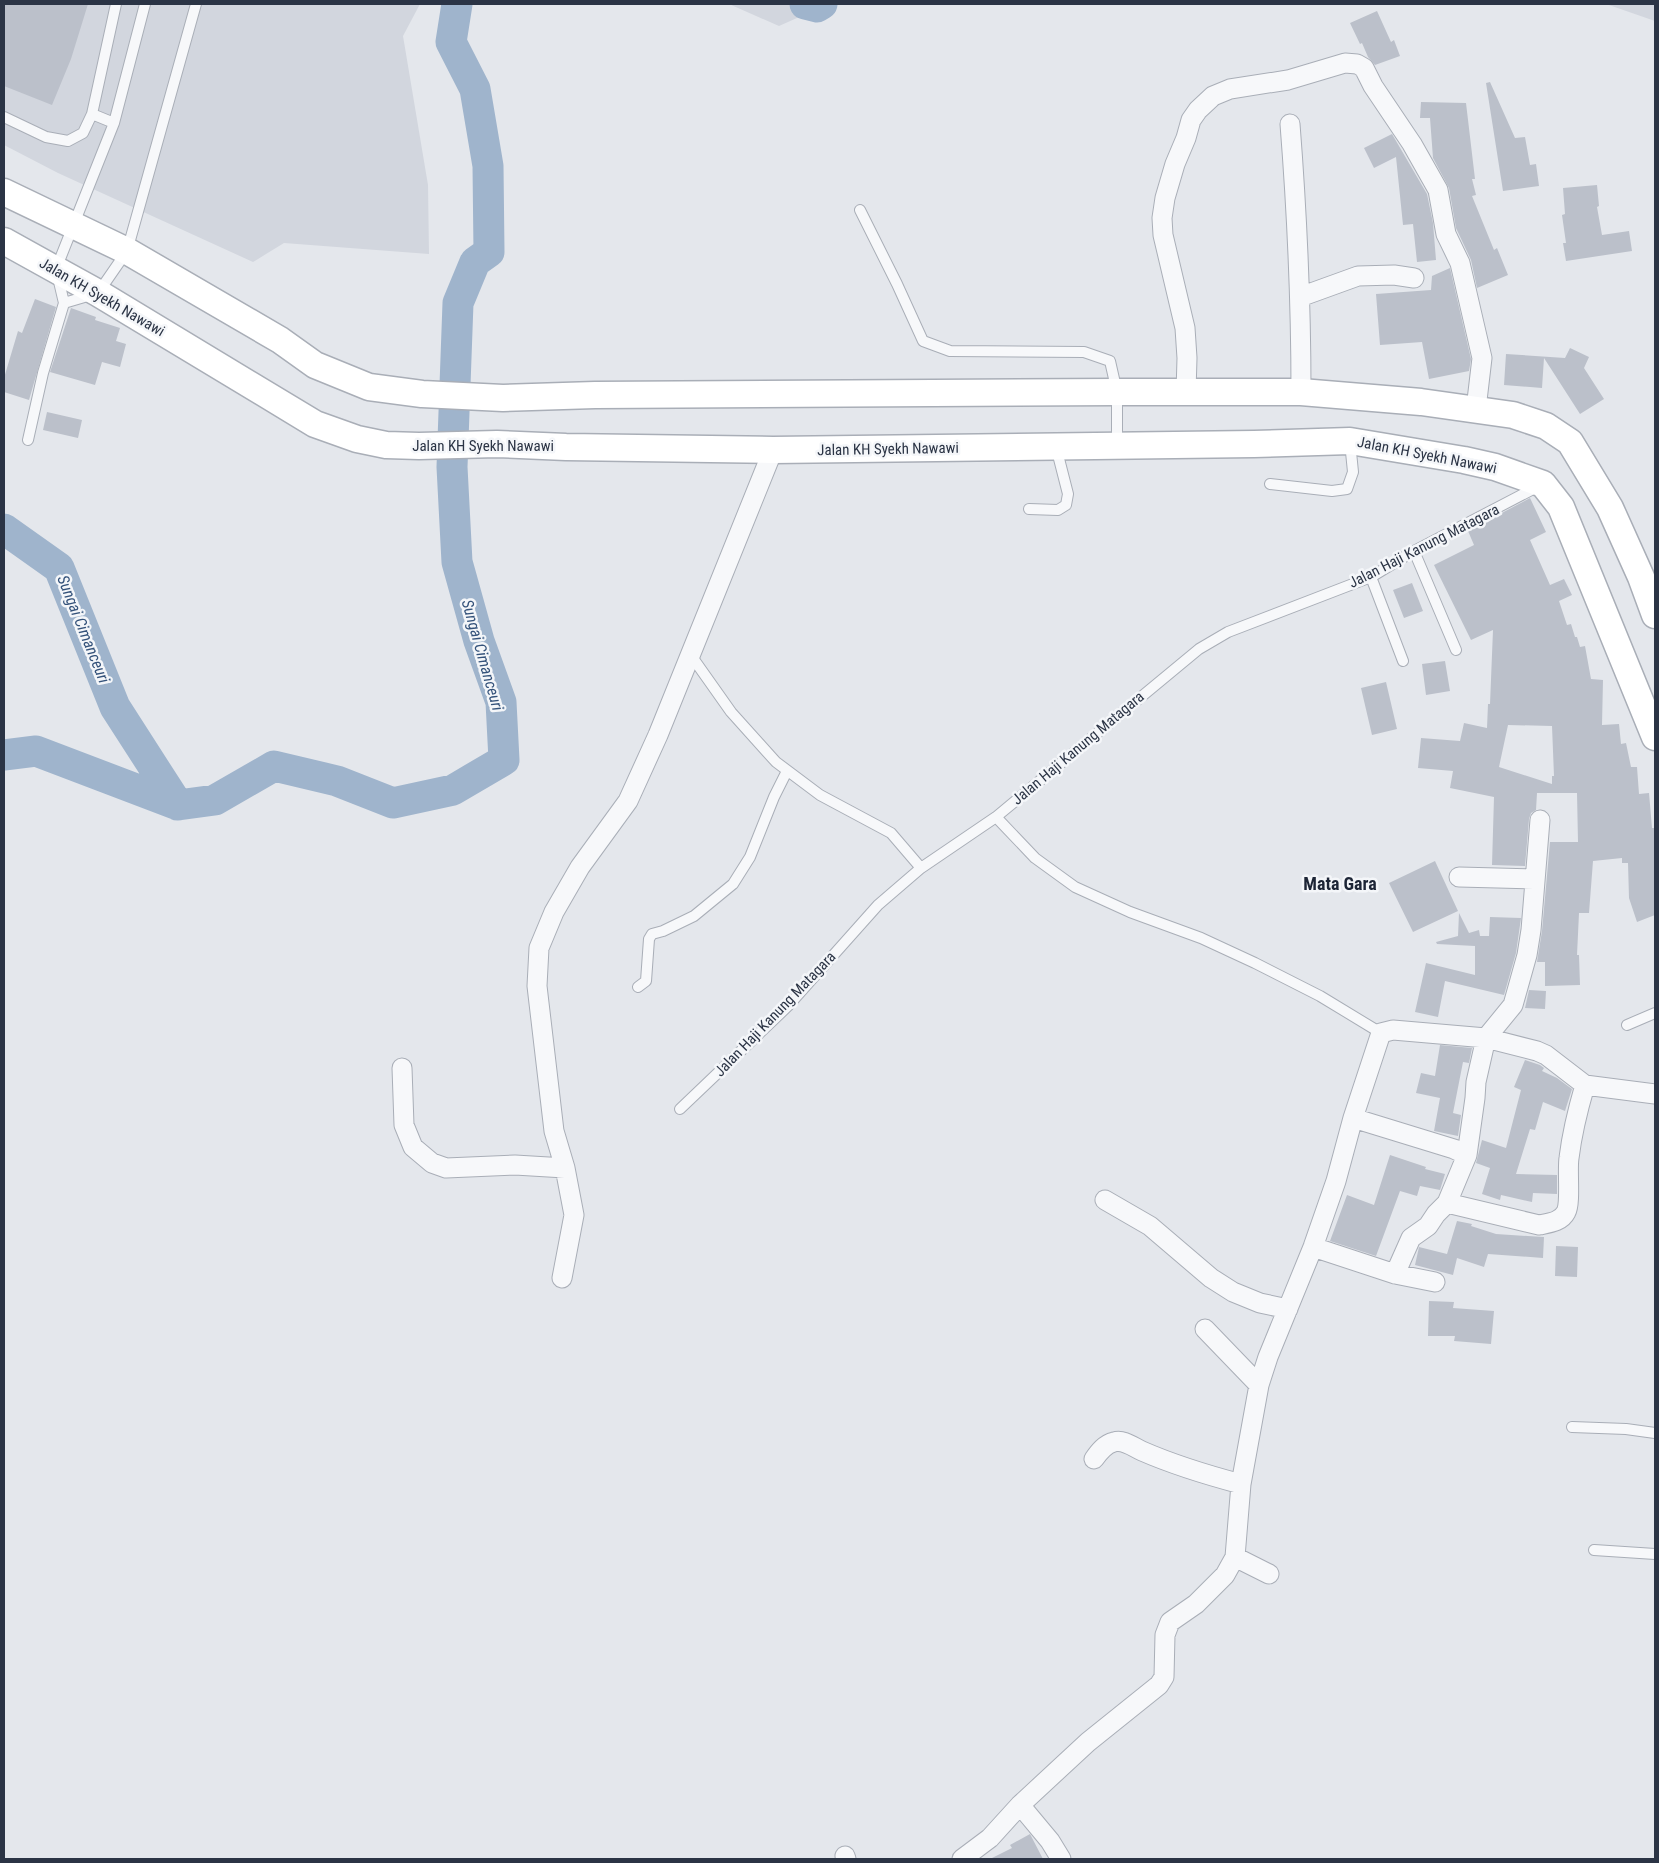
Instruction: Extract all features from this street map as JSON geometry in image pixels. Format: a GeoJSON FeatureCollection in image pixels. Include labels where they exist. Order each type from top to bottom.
{"type":"FeatureCollection","features":[{"type":"Feature","properties":{"kind":"main road"},"geometry":{"type":"LineString","coordinates":[[4,192],[127,251],[280,340],[315,365],[369,387],[422,394],[503,398],[595,395],[1301,392],[1421,402],[1513,414],[1546,426],[1570,442],[1610,508],[1641,577],[1655,615]]}},
{"type":"Feature","properties":{"kind":"main road","name":"Jalan KH Syekh Nawawi"},"geometry":{"type":"LineString","coordinates":[[4,241],[98,293],[315,424],[357,439],[386,446],[496,444],[773,450],[1254,444],[1350,441],[1464,460],[1495,467],[1543,484]]}},
{"type":"Feature","properties":{"kind":"main road"},"geometry":{"type":"LineString","coordinates":[[1543,484],[1561,507],[1655,737]]}},
{"type":"Feature","properties":{"kind":"street"},"geometry":{"type":"LineString","coordinates":[[1186,392],[1187,358],[1184,328],[1163,235],[1162,218],[1164,198],[1191,120],[1198,110],[1213,96],[1230,90],[1295,79],[1345,63],[1357,64],[1364,68],[1373,86],[1412,144],[1438,190],[1446,234],[1460,263],[1482,358],[1476,409]]}},
{"type":"Feature","properties":{"kind":"street"},"geometry":{"type":"LineString","coordinates":[[1290,124],[1297,209],[1301,392]]}},
{"type":"Feature","properties":{"kind":"street"},"geometry":{"type":"LineString","coordinates":[[1300,297],[1358,276],[1394,274],[1414,278]]}},
{"type":"Feature","properties":{"kind":"street"},"geometry":{"type":"LineString","coordinates":[[562,1278],[574,1216],[565,1168],[554,1131],[537,986],[539,948],[554,912],[580,867],[628,802],[658,735],[773,450]]}},
{"type":"Feature","properties":{"kind":"street"},"geometry":{"type":"LineString","coordinates":[[1395,1274],[1411,1238],[1428,1226],[1447,1203],[1459,1179],[1467,1155],[1474,1112],[1476,1082],[1486,1038],[1513,1004],[1518,991],[1531,930],[1540,820]]}},
{"type":"Feature","properties":{"kind":"street"},"geometry":{"type":"LineString","coordinates":[[1459,877],[1534,879]]}},
{"type":"Feature","properties":{"kind":"street"},"geometry":{"type":"LineString","coordinates":[[962,1859],[990,1838],[1020,1805],[1088,1742],[1159,1684],[1164,1677],[1165,1635],[1170,1622],[1196,1604],[1225,1575],[1235,1557],[1240,1484],[1259,1385],[1268,1357],[1313,1248],[1336,1181],[1353,1118],[1381,1033],[1393,1030],[1486,1038],[1538,1051],[1585,1085],[1655,1094]]}},
{"type":"Feature","properties":{"kind":"street"},"geometry":{"type":"LineString","coordinates":[[402,1068],[404,1125],[413,1147],[432,1163],[446,1168],[515,1165],[565,1168]]}},
{"type":"Feature","properties":{"kind":"street"},"geometry":{"type":"LineString","coordinates":[[1447,1203],[1539,1225],[1561,1218],[1567,1210],[1569,1157],[1575,1119],[1585,1085]]}},
{"type":"Feature","properties":{"kind":"street"},"geometry":{"type":"LineString","coordinates":[[1353,1118],[1454,1149],[1467,1155]]}},
{"type":"Feature","properties":{"kind":"street"},"geometry":{"type":"LineString","coordinates":[[1105,1200],[1150,1226],[1211,1278],[1233,1292],[1260,1302],[1288,1308]]}},
{"type":"Feature","properties":{"kind":"street"},"geometry":{"type":"LineString","coordinates":[[1313,1248],[1395,1274],[1435,1282]]}},
{"type":"Feature","properties":{"kind":"street"},"geometry":{"type":"LineString","coordinates":[[1204,1329],[1259,1385]]}},
{"type":"Feature","properties":{"kind":"street"},"geometry":{"type":"LineString","coordinates":[[1094,1459],[1101,1450],[1112,1442],[1123,1441],[1190,1469],[1240,1484]]}},
{"type":"Feature","properties":{"kind":"street"},"geometry":{"type":"LineString","coordinates":[[1235,1557],[1269,1574]]}},
{"type":"Feature","properties":{"kind":"street"},"geometry":{"type":"LineString","coordinates":[[1020,1805],[1050,1840],[1062,1859]]}},
{"type":"Feature","properties":{"kind":"lane"},"geometry":{"type":"LineString","coordinates":[[4,117],[46,137],[68,141],[83,133],[92,114],[116,4]]}},
{"type":"Feature","properties":{"kind":"lane"},"geometry":{"type":"LineString","coordinates":[[28,440],[44,373],[64,303],[56,269],[114,123],[145,4]]}},
{"type":"Feature","properties":{"kind":"lane"},"geometry":{"type":"LineString","coordinates":[[64,303],[98,293],[127,251],[196,4]]}},
{"type":"Feature","properties":{"kind":"lane"},"geometry":{"type":"LineString","coordinates":[[92,114],[114,123]]}},
{"type":"Feature","properties":{"kind":"lane"},"geometry":{"type":"LineString","coordinates":[[860,210],[923,341],[950,351],[1084,352],[1110,361],[1117,392],[1117,445]]}},
{"type":"Feature","properties":{"kind":"lane"},"geometry":{"type":"LineString","coordinates":[[1270,484],[1332,491],[1347,489],[1353,472],[1350,441]]}},
{"type":"Feature","properties":{"kind":"lane"},"geometry":{"type":"LineString","coordinates":[[1029,510],[1058,510],[1066,505],[1068,494],[1056,446]]}},
{"type":"Feature","properties":{"kind":"lane","name":"Jalan Haji Kanung Matagara"},"geometry":{"type":"LineString","coordinates":[[680,1109],[788,1006],[878,905],[921,868],[996,817],[1199,648],[1228,632],[1371,577],[1414,551],[1543,484]]}},
{"type":"Feature","properties":{"kind":"lane"},"geometry":{"type":"LineString","coordinates":[[1414,551],[1456,650]]}},
{"type":"Feature","properties":{"kind":"lane"},"geometry":{"type":"LineString","coordinates":[[1371,577],[1403,660]]}},
{"type":"Feature","properties":{"kind":"lane"},"geometry":{"type":"LineString","coordinates":[[690,654],[731,712],[776,762],[820,795],[890,833],[921,868]]}},
{"type":"Feature","properties":{"kind":"lane"},"geometry":{"type":"LineString","coordinates":[[638,987],[646,981],[649,939],[652,934],[663,931],[694,916],[733,884],[750,857],[774,797],[787,771]]}},
{"type":"Feature","properties":{"kind":"lane"},"geometry":{"type":"LineString","coordinates":[[996,817],[1035,858],[1075,887],[1130,912],[1201,938],[1247,959],[1327,1000],[1381,1033]]}},
{"type":"Feature","properties":{"kind":"lane"},"geometry":{"type":"LineString","coordinates":[[1627,1025],[1655,1013]]}},
{"type":"Feature","properties":{"kind":"lane"},"geometry":{"type":"LineString","coordinates":[[1572,1427],[1626,1429],[1655,1433]]}},
{"type":"Feature","properties":{"kind":"lane"},"geometry":{"type":"LineString","coordinates":[[1594,1550],[1655,1554]]}},
{"type":"Feature","properties":{"kind":"shaded area"},"geometry":{"type":"Polygon","coordinates":[[[4,4],[420,4],[403,36],[428,185],[429,254],[284,243],[253,262],[58,173],[4,145],[4,4]]]}},
{"type":"Feature","properties":{"kind":"shaded area"},"geometry":{"type":"Polygon","coordinates":[[[729,4],[824,4],[824,6],[779,26],[729,4]]]}},
{"type":"Feature","properties":{"kind":"shaded area"},"geometry":{"type":"Polygon","coordinates":[[[1606,4],[1655,4],[1655,21],[1606,4]]]}},
{"type":"Feature","properties":{"kind":"building"},"geometry":{"type":"Polygon","coordinates":[[[4,4],[88,4],[71,59],[52,105],[4,86],[4,4]]]}},
{"type":"Feature","properties":{"kind":"building"},"geometry":{"type":"Polygon","coordinates":[[[1377,11],[1391,42],[1394,40],[1400,56],[1375,65],[1368,57],[1362,43],[1360,44],[1350,23],[1377,11]]]}},
{"type":"Feature","properties":{"kind":"building"},"geometry":{"type":"Polygon","coordinates":[[[1490,82],[1515,138],[1525,137],[1530,165],[1536,164],[1539,186],[1503,191],[1486,83],[1490,82]]]}},
{"type":"Feature","properties":{"kind":"building"},"geometry":{"type":"Polygon","coordinates":[[[1421,102],[1466,103],[1475,179],[1472,179],[1476,195],[1472,196],[1494,250],[1497,248],[1508,275],[1477,288],[1471,260],[1456,228],[1449,188],[1433,158],[1430,118],[1420,118],[1421,102]]]}},
{"type":"Feature","properties":{"kind":"building"},"geometry":{"type":"Polygon","coordinates":[[[1392,134],[1427,194],[1433,223],[1436,260],[1417,262],[1413,224],[1403,225],[1396,157],[1374,168],[1364,148],[1392,134]]]}},
{"type":"Feature","properties":{"kind":"building"},"geometry":{"type":"Polygon","coordinates":[[[1597,185],[1599,206],[1597,207],[1602,235],[1629,231],[1632,251],[1566,261],[1563,243],[1566,243],[1562,215],[1565,214],[1563,188],[1597,185]]]}},
{"type":"Feature","properties":{"kind":"building"},"geometry":{"type":"Polygon","coordinates":[[[1450,268],[1471,359],[1469,371],[1429,379],[1422,342],[1380,345],[1376,294],[1431,290],[1432,276],[1450,268]]]}},
{"type":"Feature","properties":{"kind":"building"},"geometry":{"type":"Polygon","coordinates":[[[35,299],[56,307],[29,400],[4,392],[4,378],[18,331],[22,333],[35,299]]]}},
{"type":"Feature","properties":{"kind":"building"},"geometry":{"type":"Polygon","coordinates":[[[71,308],[96,317],[95,320],[120,328],[116,341],[126,344],[120,367],[102,362],[95,385],[50,372],[71,308]]]}},
{"type":"Feature","properties":{"kind":"building"},"geometry":{"type":"Polygon","coordinates":[[[1570,348],[1589,357],[1584,368],[1604,399],[1580,414],[1544,358],[1542,388],[1504,385],[1506,354],[1565,358],[1570,348]]]}},
{"type":"Feature","properties":{"kind":"building"},"geometry":{"type":"Polygon","coordinates":[[[47,412],[82,420],[78,438],[43,430],[47,412]]]}},
{"type":"Feature","properties":{"kind":"building"},"geometry":{"type":"Polygon","coordinates":[[[1530,498],[1546,532],[1530,540],[1550,585],[1564,579],[1572,595],[1559,601],[1567,625],[1571,624],[1580,647],[1585,646],[1591,679],[1603,680],[1602,725],[1619,724],[1621,744],[1626,743],[1631,767],[1637,767],[1639,794],[1649,793],[1652,828],[1655,828],[1655,915],[1637,922],[1629,898],[1628,863],[1622,863],[1622,858],[1593,861],[1589,913],[1579,913],[1577,955],[1579,955],[1580,985],[1545,986],[1545,962],[1537,962],[1542,931],[1550,842],[1578,842],[1577,793],[1537,793],[1536,810],[1531,813],[1529,819],[1525,866],[1492,865],[1494,797],[1450,788],[1453,771],[1418,768],[1421,738],[1460,741],[1464,723],[1487,728],[1488,704],[1490,704],[1493,630],[1471,640],[1434,565],[1474,545],[1468,531],[1530,498]],[[1508,725],[1499,767],[1552,784],[1552,776],[1554,776],[1552,726],[1508,725]]]}},
{"type":"Feature","properties":{"kind":"building"},"geometry":{"type":"Polygon","coordinates":[[[1412,583],[1423,611],[1404,618],[1393,590],[1412,583]]]}},
{"type":"Feature","properties":{"kind":"building"},"geometry":{"type":"Polygon","coordinates":[[[1445,661],[1450,691],[1426,695],[1422,664],[1445,661]]]}},
{"type":"Feature","properties":{"kind":"building"},"geometry":{"type":"Polygon","coordinates":[[[1386,682],[1397,729],[1372,735],[1361,688],[1386,682]]]}},
{"type":"Feature","properties":{"kind":"building"},"geometry":{"type":"Polygon","coordinates":[[[1435,861],[1458,911],[1413,932],[1389,883],[1435,861]]]}},
{"type":"Feature","properties":{"kind":"building"},"geometry":{"type":"Polygon","coordinates":[[[1459,913],[1469,933],[1479,930],[1480,936],[1489,936],[1490,917],[1521,918],[1516,953],[1504,995],[1445,981],[1438,1017],[1415,1012],[1426,963],[1475,975],[1475,946],[1437,944],[1436,942],[1458,936],[1459,913]]]}},
{"type":"Feature","properties":{"kind":"building"},"geometry":{"type":"Polygon","coordinates":[[[1529,990],[1546,991],[1545,1009],[1525,1008],[1529,990]]]}},
{"type":"Feature","properties":{"kind":"building"},"geometry":{"type":"Polygon","coordinates":[[[1440,1045],[1472,1048],[1469,1063],[1463,1062],[1453,1113],[1461,1115],[1458,1136],[1434,1131],[1440,1098],[1416,1093],[1421,1073],[1435,1076],[1440,1045]]]}},
{"type":"Feature","properties":{"kind":"building"},"geometry":{"type":"Polygon","coordinates":[[[1525,1060],[1540,1065],[1544,1068],[1542,1071],[1557,1078],[1572,1089],[1565,1111],[1543,1102],[1535,1130],[1530,1129],[1516,1174],[1557,1175],[1557,1194],[1533,1193],[1532,1202],[1501,1195],[1500,1200],[1482,1194],[1490,1168],[1476,1163],[1482,1140],[1506,1148],[1521,1090],[1514,1087],[1525,1060]]]}},
{"type":"Feature","properties":{"kind":"building"},"geometry":{"type":"Polygon","coordinates":[[[1390,1155],[1426,1167],[1425,1169],[1445,1174],[1440,1190],[1420,1186],[1417,1196],[1400,1191],[1376,1256],[1330,1241],[1347,1195],[1374,1205],[1390,1155]]]}},
{"type":"Feature","properties":{"kind":"building"},"geometry":{"type":"Polygon","coordinates":[[[1457,1221],[1472,1224],[1471,1226],[1496,1234],[1544,1237],[1543,1258],[1488,1254],[1484,1267],[1457,1258],[1453,1275],[1415,1265],[1419,1247],[1447,1254],[1457,1221]]]}},
{"type":"Feature","properties":{"kind":"building"},"geometry":{"type":"Polygon","coordinates":[[[1556,1246],[1578,1247],[1577,1277],[1555,1276],[1556,1246]]]}},
{"type":"Feature","properties":{"kind":"building"},"geometry":{"type":"Polygon","coordinates":[[[1429,1301],[1454,1302],[1453,1308],[1494,1311],[1491,1344],[1454,1341],[1455,1336],[1428,1336],[1429,1301]]]}},
{"type":"Feature","properties":{"kind":"building"},"geometry":{"type":"Polygon","coordinates":[[[1030,1834],[1043,1859],[990,1859],[1012,1848],[1010,1845],[1030,1834]]]}},
{"type":"Feature","properties":{"kind":"waterway","name":"Sungai Cimanceuri"},"geometry":{"type":"LineString","coordinates":[[4,529],[59,568],[115,707],[178,805],[215,800],[274,766],[337,781],[393,803],[453,790],[504,760],[501,702],[479,641],[457,562],[452,467],[458,303],[475,262],[489,252],[488,166],[475,89],[451,42],[457,4]]}},
{"type":"Feature","properties":{"kind":"waterway","name":"Sungai Cimanceuri"},"geometry":{"type":"LineString","coordinates":[[805,4],[817,7],[822,4]]}},
{"type":"Feature","properties":{"kind":"waterway"},"geometry":{"type":"LineString","coordinates":[[4,755],[36,751],[178,805]]}},
{"type":"Feature","properties":{"kind":"district","name":"Mata Gara"},"geometry":{"type":"Point","coordinates":[1340,884]}}]}
